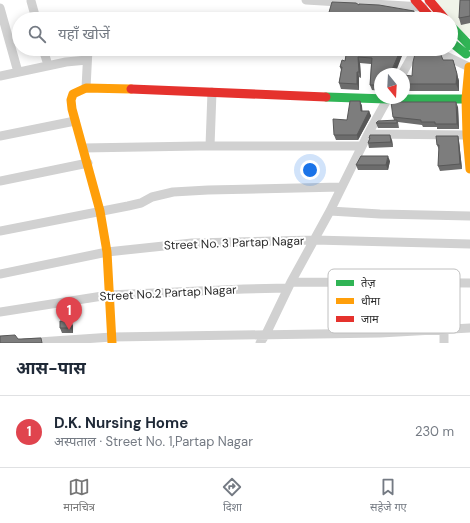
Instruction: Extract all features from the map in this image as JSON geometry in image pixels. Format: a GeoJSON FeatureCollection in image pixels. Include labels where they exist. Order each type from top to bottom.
{"type":"FeatureCollection","features":[{"type":"Feature","properties":{"kind":"street"},"geometry":{"type":"LineString","coordinates":[[306,0],[423,7]]}},
{"type":"Feature","properties":{"kind":"street"},"geometry":{"type":"LineString","coordinates":[[415,0],[427,12]]}},
{"type":"Feature","properties":{"kind":"street"},"geometry":{"type":"LineString","coordinates":[[429,0],[439,12]]}},
{"type":"Feature","properties":{"kind":"street"},"geometry":{"type":"LineString","coordinates":[[31,1],[34,12]]}},
{"type":"Feature","properties":{"kind":"street"},"geometry":{"type":"LineString","coordinates":[[0,8],[12,51]]}},
{"type":"Feature","properties":{"kind":"street"},"geometry":{"type":"LineString","coordinates":[[458,35],[469,49]]}},
{"type":"Feature","properties":{"kind":"street"},"geometry":{"type":"LineString","coordinates":[[458,48],[469,49]]}},
{"type":"Feature","properties":{"kind":"street"},"geometry":{"type":"LineString","coordinates":[[469,49],[466,59],[469,68],[466,99],[470,169]]}},
{"type":"Feature","properties":{"kind":"street"},"geometry":{"type":"LineString","coordinates":[[14,56],[18,72]]}},
{"type":"Feature","properties":{"kind":"street"},"geometry":{"type":"LineString","coordinates":[[45,56],[48,65]]}},
{"type":"Feature","properties":{"kind":"street"},"geometry":{"type":"LineString","coordinates":[[86,88],[87,56]]}},
{"type":"Feature","properties":{"kind":"street"},"geometry":{"type":"LineString","coordinates":[[405,68],[412,56]]}},
{"type":"Feature","properties":{"kind":"street"},"geometry":{"type":"LineString","coordinates":[[444,56],[469,68]]}},
{"type":"Feature","properties":{"kind":"street"},"geometry":{"type":"LineString","coordinates":[[0,76],[74,60],[87,60]]}},
{"type":"Feature","properties":{"kind":"street"},"geometry":{"type":"LineString","coordinates":[[112,340],[107,252],[100,211],[88,163],[75,121],[71,100],[73,94],[86,88],[374,98]]}},
{"type":"Feature","properties":{"kind":"street"},"geometry":{"type":"LineString","coordinates":[[210,146],[212,92]]}},
{"type":"Feature","properties":{"kind":"street"},"geometry":{"type":"LineString","coordinates":[[410,99],[466,99]]}},
{"type":"Feature","properties":{"kind":"street"},"geometry":{"type":"LineString","coordinates":[[260,343],[330,211],[384,104]]}},
{"type":"Feature","properties":{"kind":"street"},"geometry":{"type":"LineString","coordinates":[[0,136],[75,121]]}},
{"type":"Feature","properties":{"kind":"street"},"geometry":{"type":"LineString","coordinates":[[368,134],[467,135]]}},
{"type":"Feature","properties":{"kind":"street"},"geometry":{"type":"LineString","coordinates":[[83,148],[362,146]]}},
{"type":"Feature","properties":{"kind":"street"},"geometry":{"type":"LineString","coordinates":[[0,181],[88,163]]}},
{"type":"Feature","properties":{"kind":"street"},"geometry":{"type":"LineString","coordinates":[[0,231],[141,203],[152,197],[173,192],[341,187]]}},
{"type":"Feature","properties":{"kind":"street"},"geometry":{"type":"LineString","coordinates":[[330,211],[380,214],[470,216]]}},
{"type":"Feature","properties":{"kind":"street","name":"Street No. 3 Partap Nagar"},"geometry":{"type":"LineString","coordinates":[[0,274],[107,252],[192,243],[314,240],[470,244]]}},
{"type":"Feature","properties":{"kind":"street","name":"Street No.2 Partap Nagar"},"geometry":{"type":"LineString","coordinates":[[460,283],[470,283]]}},
{"type":"Feature","properties":{"kind":"street","name":"Street No.2 Partap Nagar"},"geometry":{"type":"LineString","coordinates":[[0,312],[109,295],[244,289],[290,285],[328,285]]}},
{"type":"Feature","properties":{"kind":"street"},"geometry":{"type":"LineString","coordinates":[[460,329],[470,328]]}},
{"type":"Feature","properties":{"kind":"street"},"geometry":{"type":"LineString","coordinates":[[24,343],[266,334],[380,333]]}},
{"type":"Feature","properties":{"kind":"shaded area"},"geometry":{"type":"Polygon","coordinates":[[[435,0],[470,0],[470,37],[466,37],[458,27],[458,12],[445,12],[435,0]]]}},
{"type":"Feature","properties":{"kind":"building"},"geometry":{"type":"Polygon","coordinates":[[[460,0],[470,0],[470,16],[459,18],[460,0]]]}},
{"type":"Feature","properties":{"kind":"building"},"geometry":{"type":"Polygon","coordinates":[[[332,2],[356,3],[359,5],[379,5],[414,11],[414,12],[329,12],[332,2]]]}},
{"type":"Feature","properties":{"kind":"building"},"geometry":{"type":"Polygon","coordinates":[[[346,56],[398,56],[393,68],[374,68],[374,85],[370,85],[372,58],[358,57],[359,72],[357,72],[357,84],[339,83],[342,60],[345,61],[346,56]]]}},
{"type":"Feature","properties":{"kind":"building"},"geometry":{"type":"Polygon","coordinates":[[[414,56],[441,56],[443,60],[453,60],[457,74],[456,84],[410,84],[410,76],[412,76],[414,56]]]}},
{"type":"Feature","properties":{"kind":"building"},"geometry":{"type":"Polygon","coordinates":[[[350,101],[360,101],[361,111],[369,111],[357,135],[334,135],[333,119],[347,120],[350,101]]]}},
{"type":"Feature","properties":{"kind":"building"},"geometry":{"type":"Polygon","coordinates":[[[410,102],[456,102],[457,124],[435,124],[435,122],[421,122],[421,120],[393,117],[391,104],[410,104],[410,102]]]}},
{"type":"Feature","properties":{"kind":"building"},"geometry":{"type":"Polygon","coordinates":[[[397,120],[397,123],[376,123],[378,121],[397,120]]]}},
{"type":"Feature","properties":{"kind":"building"},"geometry":{"type":"Polygon","coordinates":[[[370,135],[390,135],[391,142],[368,143],[370,135]]]}},
{"type":"Feature","properties":{"kind":"building"},"geometry":{"type":"Polygon","coordinates":[[[436,136],[458,136],[460,164],[438,166],[439,145],[437,145],[436,136]]]}},
{"type":"Feature","properties":{"kind":"building"},"geometry":{"type":"Polygon","coordinates":[[[361,156],[388,156],[386,165],[356,165],[361,156]]]}},
{"type":"Feature","properties":{"kind":"building"},"geometry":{"type":"Polygon","coordinates":[[[60,321],[71,321],[71,328],[60,328],[60,321]]]}},
{"type":"Feature","properties":{"kind":"building"},"geometry":{"type":"Polygon","coordinates":[[[15,335],[18,339],[41,338],[42,343],[0,343],[0,336],[15,335]]]}},
{"type":"Feature","properties":{"kind":"traffic: fast"},"geometry":{"type":"LineString","coordinates":[[458,33],[470,46]]}},
{"type":"Feature","properties":{"kind":"traffic: fast"},"geometry":{"type":"LineString","coordinates":[[458,48],[466,54]]}},
{"type":"Feature","properties":{"kind":"traffic: fast"},"geometry":{"type":"LineString","coordinates":[[326,97],[466,99]]}},
{"type":"Feature","properties":{"kind":"traffic: slow"},"geometry":{"type":"LineString","coordinates":[[469,67],[466,99],[470,169]]}},
{"type":"Feature","properties":{"kind":"traffic: slow"},"geometry":{"type":"LineString","coordinates":[[112,343],[107,252],[100,211],[72,109],[71,100],[73,94],[86,88],[131,89]]}},
{"type":"Feature","properties":{"kind":"traffic: jam"},"geometry":{"type":"LineString","coordinates":[[415,0],[426,12]]}},
{"type":"Feature","properties":{"kind":"traffic: jam"},"geometry":{"type":"LineString","coordinates":[[429,0],[439,12]]}},
{"type":"Feature","properties":{"kind":"traffic: jam"},"geometry":{"type":"LineString","coordinates":[[131,89],[326,97]]}},
{"type":"Feature","properties":{"kind":"place","name":"D.K. Nursing Home"},"geometry":{"type":"Point","coordinates":[69,330]}}]}
